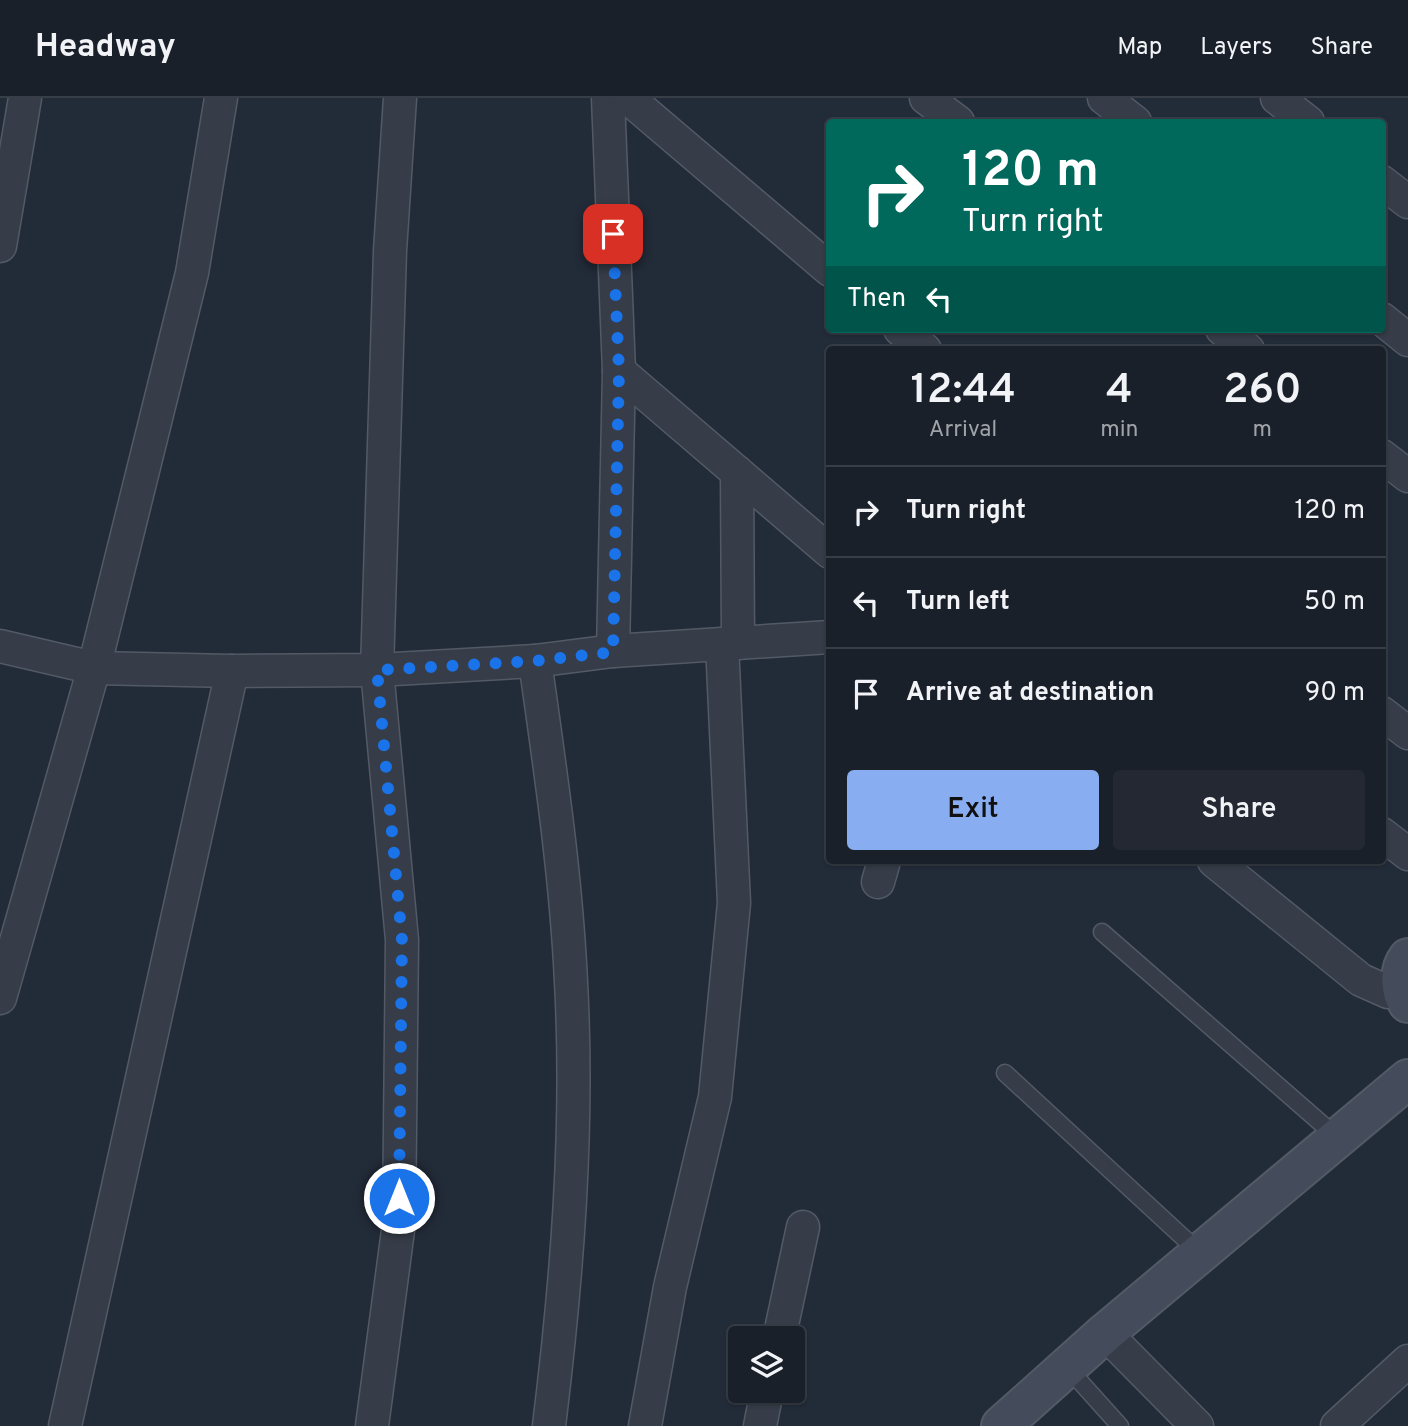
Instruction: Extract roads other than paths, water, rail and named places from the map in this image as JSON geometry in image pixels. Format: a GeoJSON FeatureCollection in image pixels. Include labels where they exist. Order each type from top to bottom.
{"type":"FeatureCollection","features":[{"type":"Feature","properties":{"kind":"street"},"geometry":{"type":"LineString","coordinates":[[0,998],[94,668],[192,273],[221,98]]}},
{"type":"Feature","properties":{"kind":"street"},"geometry":{"type":"LineString","coordinates":[[372,1426],[399,1223],[402,940],[377,670],[390,251],[400,98]]}},
{"type":"Feature","properties":{"kind":"street"},"geometry":{"type":"LineString","coordinates":[[608,98],[619,371],[613,652]]}},
{"type":"Feature","properties":{"kind":"street"},"geometry":{"type":"LineString","coordinates":[[628,98],[826,267]]}},
{"type":"Feature","properties":{"kind":"street"},"geometry":{"type":"LineString","coordinates":[[926,98],[954,119]]}},
{"type":"Feature","properties":{"kind":"street"},"geometry":{"type":"LineString","coordinates":[[1104,98],[1131,119]]}},
{"type":"Feature","properties":{"kind":"street"},"geometry":{"type":"LineString","coordinates":[[1277,98],[1304,119]]}},
{"type":"Feature","properties":{"kind":"street"},"geometry":{"type":"LineString","coordinates":[[0,246],[19,100]]}},
{"type":"Feature","properties":{"kind":"street"},"geometry":{"type":"LineString","coordinates":[[1386,185],[1408,202]]}},
{"type":"Feature","properties":{"kind":"street"},"geometry":{"type":"LineString","coordinates":[[1386,322],[1408,340]]}},
{"type":"Feature","properties":{"kind":"street"},"geometry":{"type":"LineString","coordinates":[[905,333],[920,346]]}},
{"type":"Feature","properties":{"kind":"street"},"geometry":{"type":"LineString","coordinates":[[1227,333],[1243,346]]}},
{"type":"Feature","properties":{"kind":"street"},"geometry":{"type":"LineString","coordinates":[[619,371],[826,549]]}},
{"type":"Feature","properties":{"kind":"street"},"geometry":{"type":"LineString","coordinates":[[1386,459],[1408,476]]}},
{"type":"Feature","properties":{"kind":"street"},"geometry":{"type":"LineString","coordinates":[[645,1426],[670,1287],[715,1097],[721,1042],[734,903],[730,644],[737,472]]}},
{"type":"Feature","properties":{"kind":"street"},"geometry":{"type":"LineString","coordinates":[[0,646],[94,668],[377,670],[535,661],[613,652],[826,637]]}},
{"type":"Feature","properties":{"kind":"street"},"geometry":{"type":"LineString","coordinates":[[535,661],[556,813],[571,981],[574,1104],[560,1333],[549,1426]]}},
{"type":"Feature","properties":{"kind":"street"},"geometry":{"type":"LineString","coordinates":[[65,1426],[232,671]]}},
{"type":"Feature","properties":{"kind":"street"},"geometry":{"type":"LineString","coordinates":[[1386,716],[1408,733]]}},
{"type":"Feature","properties":{"kind":"street"},"geometry":{"type":"LineString","coordinates":[[1386,837],[1408,854]]}},
{"type":"Feature","properties":{"kind":"street"},"geometry":{"type":"LineString","coordinates":[[1218,864],[1361,980],[1388,992],[1406,985]]}},
{"type":"Feature","properties":{"kind":"street"},"geometry":{"type":"LineString","coordinates":[[1001,1426],[1105,1332],[1408,1079]]}},
{"type":"Feature","properties":{"kind":"street"},"geometry":{"type":"LineString","coordinates":[[782,1326],[803,1227]]}},
{"type":"Feature","properties":{"kind":"street"},"geometry":{"type":"LineString","coordinates":[[1105,1332],[1197,1426]]}},
{"type":"Feature","properties":{"kind":"street"},"geometry":{"type":"LineString","coordinates":[[1337,1426],[1408,1362]]}},
{"type":"Feature","properties":{"kind":"street"},"geometry":{"type":"LineString","coordinates":[[760,1426],[765,1403]]}},
{"type":"Feature","properties":{"kind":"lane"},"geometry":{"type":"LineString","coordinates":[[1102,932],[1338,1138]]}},
{"type":"Feature","properties":{"kind":"lane"},"geometry":{"type":"LineString","coordinates":[[1005,1073],[1200,1253]]}},
{"type":"Feature","properties":{"kind":"lane"},"geometry":{"type":"LineString","coordinates":[[1067,1367],[1119,1426]]}}]}
